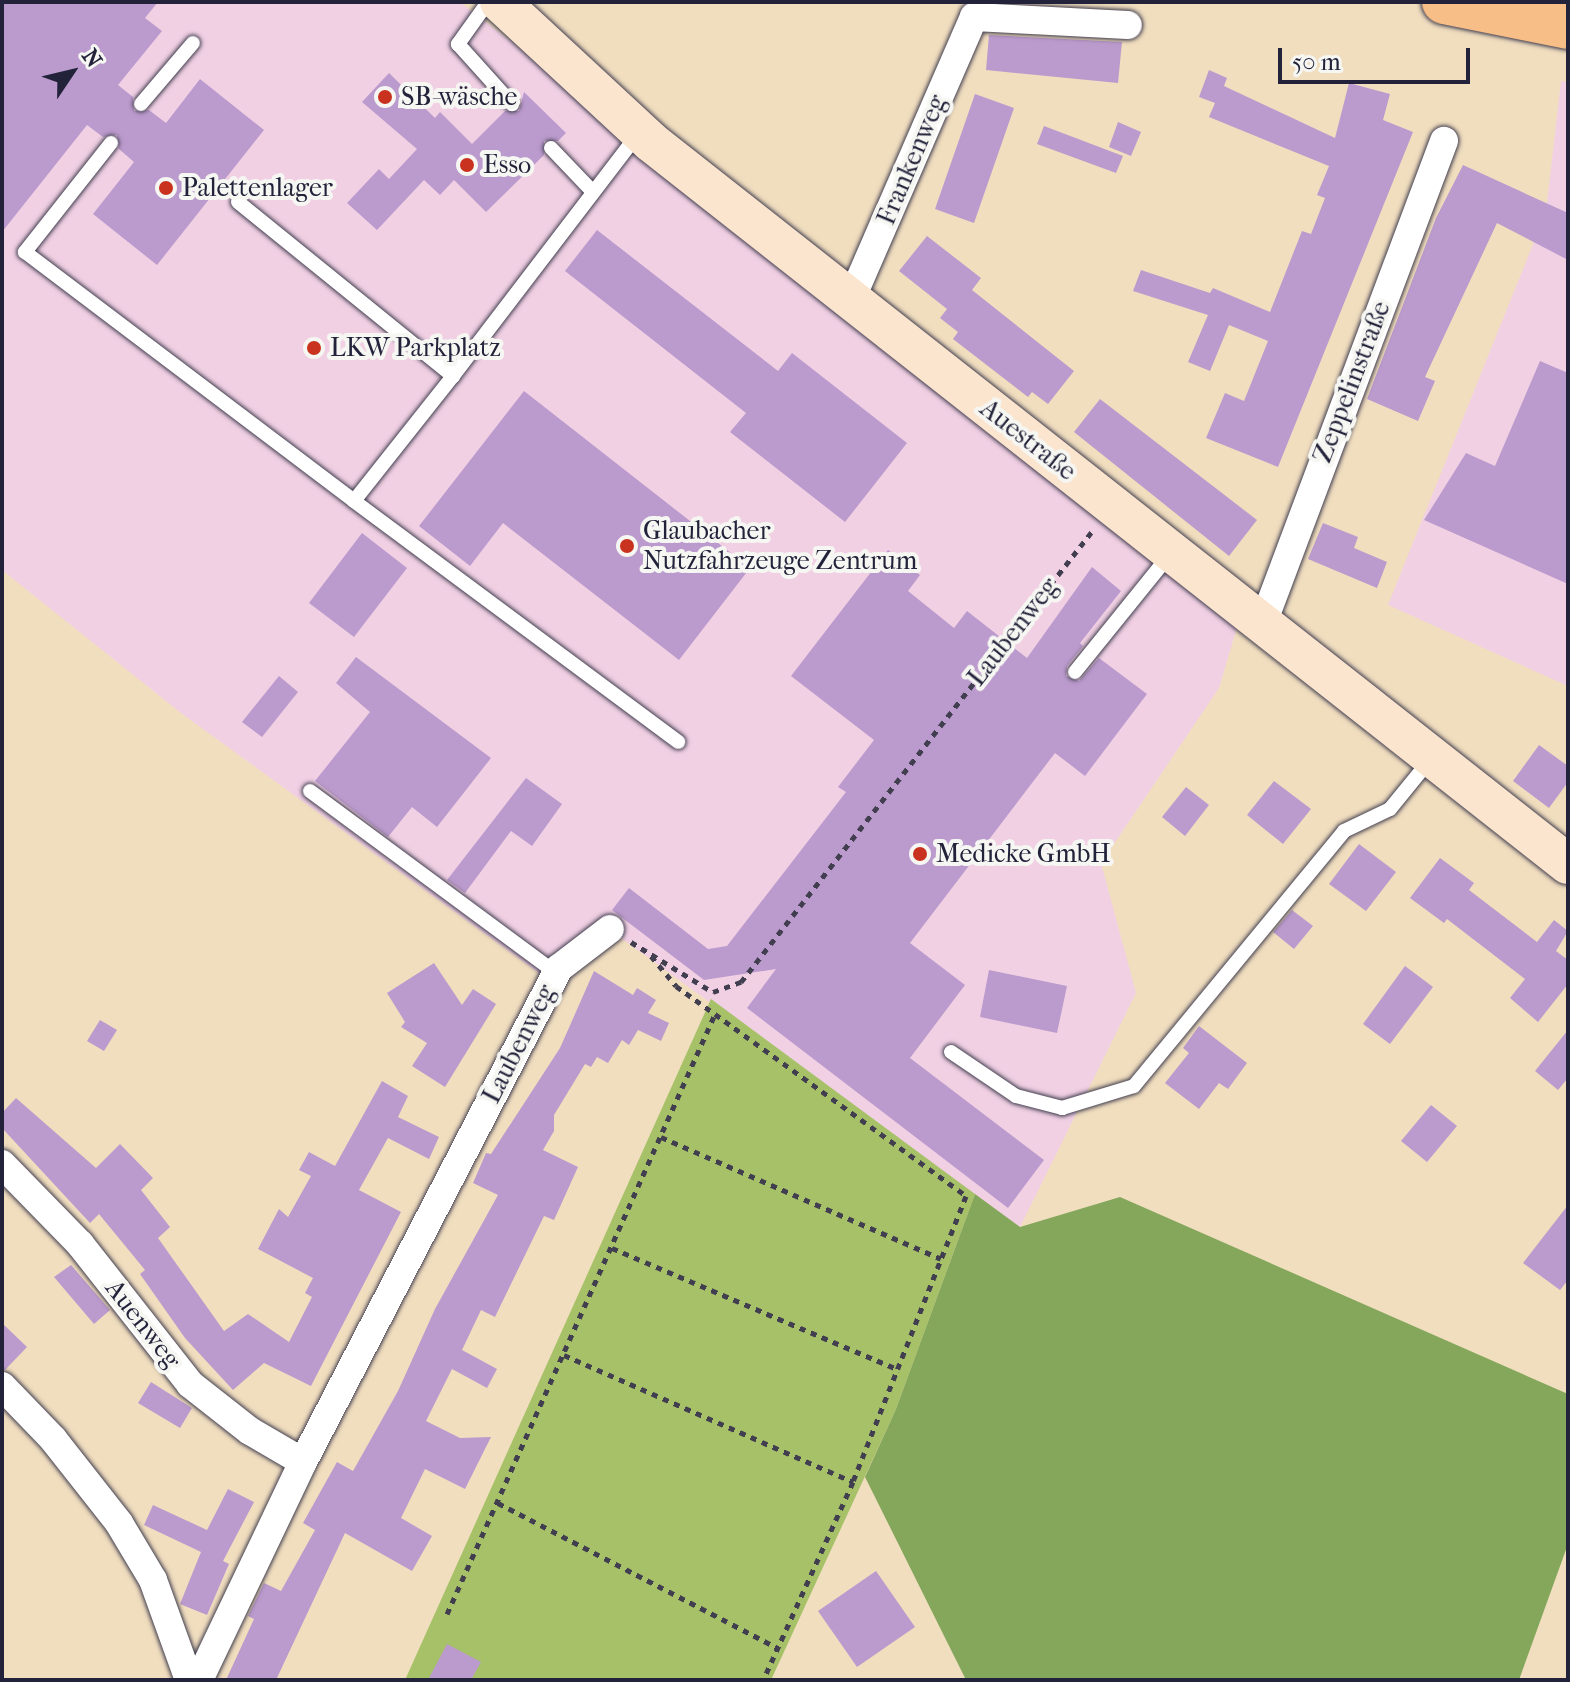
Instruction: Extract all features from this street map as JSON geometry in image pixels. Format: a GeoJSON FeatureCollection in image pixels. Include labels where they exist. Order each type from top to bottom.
{"type":"FeatureCollection","features":[{"type":"Feature","properties":{"kind":"main road"},"geometry":{"type":"LineString","coordinates":[[1444,2],[1568,27]]}},
{"type":"Feature","properties":{"kind":"street","name":"Auestraße"},"geometry":{"type":"LineString","coordinates":[[500,2],[639,131],[850,302],[1568,864]]}},
{"type":"Feature","properties":{"kind":"street","name":"Frankenweg"},"geometry":{"type":"LineString","coordinates":[[850,302],[974,17],[1128,25]]}},
{"type":"Feature","properties":{"kind":"street","name":"Zeppelinstraße"},"geometry":{"type":"LineString","coordinates":[[1263,623],[1444,141]]}},
{"type":"Feature","properties":{"kind":"street","name":"Laubenweg"},"geometry":{"type":"LineString","coordinates":[[199,1680],[303,1462],[556,973],[610,929]]}},
{"type":"Feature","properties":{"kind":"street","name":"Auenweg"},"geometry":{"type":"LineString","coordinates":[[2,1164],[80,1244],[190,1384],[250,1431],[303,1462]]}},
{"type":"Feature","properties":{"kind":"street"},"geometry":{"type":"LineString","coordinates":[[2,1386],[53,1439],[119,1523],[153,1580],[189,1680]]}},
{"type":"Feature","properties":{"kind":"lane"},"geometry":{"type":"LineString","coordinates":[[488,2],[458,44],[512,104]]}},
{"type":"Feature","properties":{"kind":"lane"},"geometry":{"type":"LineString","coordinates":[[141,104],[193,43]]}},
{"type":"Feature","properties":{"kind":"lane"},"geometry":{"type":"LineString","coordinates":[[354,501],[639,131]]}},
{"type":"Feature","properties":{"kind":"lane"},"geometry":{"type":"LineString","coordinates":[[111,143],[25,252],[678,742]]}},
{"type":"Feature","properties":{"kind":"lane"},"geometry":{"type":"LineString","coordinates":[[551,148],[593,192]]}},
{"type":"Feature","properties":{"kind":"lane"},"geometry":{"type":"LineString","coordinates":[[238,202],[453,376]]}},
{"type":"Feature","properties":{"kind":"lane"},"geometry":{"type":"LineString","coordinates":[[1075,672],[1172,552]]}},
{"type":"Feature","properties":{"kind":"lane"},"geometry":{"type":"LineString","coordinates":[[951,1052],[1016,1096],[1062,1108],[1134,1086],[1344,831],[1390,809],[1432,756]]}},
{"type":"Feature","properties":{"kind":"lane"},"geometry":{"type":"LineString","coordinates":[[310,791],[556,973]]}},
{"type":"Feature","properties":{"kind":"path","name":"Laubenweg"},"geometry":{"type":"LineString","coordinates":[[610,929],[713,992],[741,982],[1111,506]]}},
{"type":"Feature","properties":{"kind":"path"},"geometry":{"type":"LineString","coordinates":[[649,953],[676,986],[966,1196],[853,1482],[763,1680]]}},
{"type":"Feature","properties":{"kind":"path"},"geometry":{"type":"LineString","coordinates":[[447,1614],[715,1014]]}},
{"type":"Feature","properties":{"kind":"path"},"geometry":{"type":"LineString","coordinates":[[661,1137],[941,1259]]}},
{"type":"Feature","properties":{"kind":"path"},"geometry":{"type":"LineString","coordinates":[[612,1248],[899,1370]]}},
{"type":"Feature","properties":{"kind":"path"},"geometry":{"type":"LineString","coordinates":[[564,1355],[853,1482]]}},
{"type":"Feature","properties":{"kind":"path"},"geometry":{"type":"LineString","coordinates":[[498,1503],[778,1648]]}},
{"type":"Feature","properties":{"kind":"shaded area"},"geometry":{"type":"Polygon","coordinates":[[[2,2],[460,2],[1243,607],[1219,688],[1101,863],[1136,993],[1020,1227],[610,930],[551,982],[181,713],[2,570],[2,2]]]}},
{"type":"Feature","properties":{"kind":"shaded area"},"geometry":{"type":"Polygon","coordinates":[[[1561,81],[1568,82],[1568,686],[1388,605],[1546,212],[1561,81]]]}},
{"type":"Feature","properties":{"kind":"green space"},"geometry":{"type":"Polygon","coordinates":[[[711,999],[975,1194],[896,1409],[771,1680],[405,1680],[711,999]]]}},
{"type":"Feature","properties":{"kind":"green space"},"geometry":{"type":"Polygon","coordinates":[[[975,1194],[1020,1227],[1120,1197],[1568,1394],[1568,1544],[1519,1680],[966,1680],[865,1477],[896,1409],[975,1194]]]}},
{"type":"Feature","properties":{"kind":"building"},"geometry":{"type":"Polygon","coordinates":[[[2,2],[158,2],[145,18],[162,31],[118,85],[133,97],[134,111],[149,110],[166,123],[200,79],[264,130],[157,265],[93,214],[134,162],[119,149],[117,135],[103,137],[87,125],[2,232],[2,2]]]}},
{"type":"Feature","properties":{"kind":"building"},"geometry":{"type":"Polygon","coordinates":[[[989,35],[1122,42],[1118,83],[986,70],[989,35]]]}},
{"type":"Feature","properties":{"kind":"building"},"geometry":{"type":"Polygon","coordinates":[[[1209,70],[1227,78],[1224,86],[1335,138],[1349,83],[1390,94],[1383,120],[1413,132],[1278,467],[1206,438],[1225,393],[1244,401],[1268,341],[1229,325],[1210,371],[1188,362],[1208,315],[1133,291],[1141,270],[1210,293],[1213,288],[1270,312],[1302,231],[1311,234],[1325,198],[1317,195],[1329,166],[1209,117],[1215,103],[1199,97],[1209,70]]]}},
{"type":"Feature","properties":{"kind":"building"},"geometry":{"type":"Polygon","coordinates":[[[389,73],[435,118],[440,112],[472,144],[505,111],[519,111],[524,92],[566,133],[558,141],[544,141],[544,155],[486,212],[454,180],[440,195],[424,180],[377,230],[347,203],[379,169],[389,179],[417,149],[362,102],[389,73]]]}},
{"type":"Feature","properties":{"kind":"building"},"geometry":{"type":"Polygon","coordinates":[[[975,94],[1014,108],[974,223],[935,209],[975,94]]]}},
{"type":"Feature","properties":{"kind":"building"},"geometry":{"type":"Polygon","coordinates":[[[1118,122],[1141,132],[1131,156],[1109,147],[1118,122]]]}},
{"type":"Feature","properties":{"kind":"building"},"geometry":{"type":"Polygon","coordinates":[[[1044,126],[1123,156],[1116,173],[1037,144],[1044,126]]]}},
{"type":"Feature","properties":{"kind":"building"},"geometry":{"type":"Polygon","coordinates":[[[1463,165],[1568,213],[1568,260],[1497,223],[1425,377],[1435,381],[1418,421],[1367,399],[1436,218],[1463,165]]]}},
{"type":"Feature","properties":{"kind":"building"},"geometry":{"type":"Polygon","coordinates":[[[597,230],[778,371],[792,353],[907,443],[845,522],[730,432],[746,413],[565,271],[597,230]]]}},
{"type":"Feature","properties":{"kind":"building"},"geometry":{"type":"Polygon","coordinates":[[[927,236],[981,278],[972,290],[1074,371],[1048,404],[1032,392],[1028,397],[953,339],[958,332],[940,318],[947,309],[899,271],[927,236]]]}},
{"type":"Feature","properties":{"kind":"building"},"geometry":{"type":"Polygon","coordinates":[[[1540,361],[1568,373],[1568,584],[1424,520],[1466,453],[1495,466],[1540,361]]]}},
{"type":"Feature","properties":{"kind":"building","name":"Glaubacher Nutzfahrzeuge Zentrum"},"geometry":{"type":"Polygon","coordinates":[[[524,391],[750,568],[679,660],[503,523],[470,566],[419,526],[524,391]]]}},
{"type":"Feature","properties":{"kind":"building"},"geometry":{"type":"Polygon","coordinates":[[[1100,399],[1257,520],[1229,556],[1074,432],[1100,399]]]}},
{"type":"Feature","properties":{"kind":"building"},"geometry":{"type":"Polygon","coordinates":[[[1323,523],[1358,537],[1354,548],[1387,562],[1377,588],[1308,559],[1323,523]]]}},
{"type":"Feature","properties":{"kind":"building"},"geometry":{"type":"Polygon","coordinates":[[[362,533],[407,568],[354,637],[309,603],[362,533]]]}},
{"type":"Feature","properties":{"kind":"building"},"geometry":{"type":"Polygon","coordinates":[[[888,550],[920,575],[908,591],[954,628],[967,611],[1027,658],[1092,567],[1121,591],[1080,643],[1083,646],[1067,666],[1066,676],[1079,681],[1099,658],[1147,694],[1085,776],[1055,753],[910,943],[965,985],[910,1058],[1044,1160],[1008,1208],[747,1008],[776,969],[704,980],[612,910],[629,888],[708,949],[727,946],[846,792],[838,787],[874,740],[791,676],[888,550]]]}},
{"type":"Feature","properties":{"kind":"building"},"geometry":{"type":"Polygon","coordinates":[[[356,657],[491,758],[437,827],[412,807],[388,837],[315,781],[370,712],[336,683],[356,657]]]}},
{"type":"Feature","properties":{"kind":"building"},"geometry":{"type":"Polygon","coordinates":[[[279,676],[298,692],[262,737],[242,722],[279,676]]]}},
{"type":"Feature","properties":{"kind":"building"},"geometry":{"type":"Polygon","coordinates":[[[1539,745],[1568,766],[1568,782],[1549,808],[1513,781],[1539,745]]]}},
{"type":"Feature","properties":{"kind":"building"},"geometry":{"type":"Polygon","coordinates":[[[526,778],[562,804],[532,846],[511,831],[465,893],[447,880],[526,778]]]}},
{"type":"Feature","properties":{"kind":"building"},"geometry":{"type":"Polygon","coordinates":[[[1274,781],[1311,809],[1283,844],[1247,815],[1274,781]]]}},
{"type":"Feature","properties":{"kind":"building"},"geometry":{"type":"Polygon","coordinates":[[[1186,787],[1209,805],[1185,836],[1162,817],[1186,787]]]}},
{"type":"Feature","properties":{"kind":"building"},"geometry":{"type":"Polygon","coordinates":[[[1359,844],[1396,872],[1366,911],[1329,884],[1359,844]]]}},
{"type":"Feature","properties":{"kind":"building"},"geometry":{"type":"Polygon","coordinates":[[[1440,858],[1474,883],[1469,890],[1537,942],[1554,920],[1568,931],[1556,951],[1568,960],[1568,984],[1538,1022],[1510,998],[1525,979],[1447,919],[1444,923],[1410,898],[1440,858]]]}},
{"type":"Feature","properties":{"kind":"building"},"geometry":{"type":"Polygon","coordinates":[[[1292,910],[1313,926],[1294,949],[1273,932],[1292,910]]]}},
{"type":"Feature","properties":{"kind":"building"},"geometry":{"type":"Polygon","coordinates":[[[434,963],[462,1005],[473,989],[496,1004],[445,1087],[412,1066],[427,1043],[401,1027],[405,1022],[387,993],[434,963]]]}},
{"type":"Feature","properties":{"kind":"building"},"geometry":{"type":"Polygon","coordinates":[[[1405,966],[1433,987],[1390,1044],[1363,1024],[1405,966]]]}},
{"type":"Feature","properties":{"kind":"building"},"geometry":{"type":"Polygon","coordinates":[[[989,970],[1067,986],[1057,1033],[980,1017],[989,970]]]}},
{"type":"Feature","properties":{"kind":"building"},"geometry":{"type":"Polygon","coordinates":[[[594,971],[633,995],[637,988],[656,1000],[648,1013],[669,1023],[661,1041],[638,1030],[629,1045],[622,1040],[608,1063],[597,1057],[591,1067],[585,1064],[554,1115],[554,1131],[543,1150],[578,1167],[554,1220],[544,1216],[495,1317],[481,1310],[462,1350],[497,1369],[487,1388],[452,1369],[426,1421],[460,1438],[491,1437],[465,1489],[425,1469],[401,1518],[432,1536],[412,1571],[345,1533],[276,1680],[226,1680],[254,1619],[248,1616],[264,1583],[281,1591],[315,1530],[303,1523],[337,1462],[353,1471],[398,1391],[435,1309],[498,1195],[473,1183],[486,1153],[491,1154],[560,1048],[594,971]]]}},
{"type":"Feature","properties":{"kind":"building"},"geometry":{"type":"Polygon","coordinates":[[[100,1020],[117,1030],[104,1051],[87,1041],[100,1020]]]}},
{"type":"Feature","properties":{"kind":"building"},"geometry":{"type":"Polygon","coordinates":[[[1199,1026],[1247,1063],[1228,1089],[1219,1083],[1199,1109],[1165,1083],[1189,1053],[1183,1048],[1199,1026]]]}},
{"type":"Feature","properties":{"kind":"building"},"geometry":{"type":"Polygon","coordinates":[[[1568,1030],[1568,1078],[1558,1090],[1535,1071],[1568,1030]]]}},
{"type":"Feature","properties":{"kind":"building"},"geometry":{"type":"Polygon","coordinates":[[[382,1081],[408,1096],[398,1117],[439,1137],[429,1159],[388,1138],[359,1190],[401,1212],[311,1386],[264,1363],[233,1390],[185,1338],[140,1274],[145,1270],[99,1214],[90,1223],[2,1128],[2,1113],[16,1098],[96,1168],[120,1144],[153,1178],[141,1190],[170,1227],[158,1238],[224,1331],[248,1314],[289,1342],[312,1297],[305,1293],[313,1278],[258,1249],[279,1209],[288,1217],[311,1176],[299,1170],[309,1152],[335,1166],[382,1081]]]}},
{"type":"Feature","properties":{"kind":"building"},"geometry":{"type":"Polygon","coordinates":[[[1431,1105],[1457,1126],[1427,1162],[1401,1141],[1431,1105]]]}},
{"type":"Feature","properties":{"kind":"building"},"geometry":{"type":"Polygon","coordinates":[[[1568,1205],[1568,1280],[1560,1290],[1523,1263],[1568,1205]]]}},
{"type":"Feature","properties":{"kind":"building"},"geometry":{"type":"Polygon","coordinates":[[[71,1265],[110,1310],[94,1324],[54,1277],[71,1265]]]}},
{"type":"Feature","properties":{"kind":"building"},"geometry":{"type":"Polygon","coordinates":[[[2,1323],[27,1347],[5,1370],[2,1369],[2,1323]]]}},
{"type":"Feature","properties":{"kind":"building"},"geometry":{"type":"Polygon","coordinates":[[[151,1382],[192,1408],[180,1428],[138,1403],[151,1382]]]}},
{"type":"Feature","properties":{"kind":"building"},"geometry":{"type":"Polygon","coordinates":[[[228,1489],[254,1502],[223,1561],[229,1564],[207,1615],[180,1604],[201,1552],[144,1525],[153,1505],[207,1530],[228,1489]]]}},
{"type":"Feature","properties":{"kind":"building"},"geometry":{"type":"Polygon","coordinates":[[[876,1571],[915,1627],[857,1667],[818,1611],[876,1571]]]}},
{"type":"Feature","properties":{"kind":"building"},"geometry":{"type":"Polygon","coordinates":[[[447,1644],[481,1662],[471,1680],[428,1680],[447,1644]]]}},
{"type":"Feature","properties":{"kind":"place","name":"SB-wäsche"},"geometry":{"type":"Point","coordinates":[385,97]}},
{"type":"Feature","properties":{"kind":"place","name":"Esso"},"geometry":{"type":"Point","coordinates":[467,165]}},
{"type":"Feature","properties":{"kind":"place","name":"Palettenlager"},"geometry":{"type":"Point","coordinates":[166,188]}},
{"type":"Feature","properties":{"kind":"place","name":"LKW Parkplatz"},"geometry":{"type":"Point","coordinates":[314,348]}},
{"type":"Feature","properties":{"kind":"place","name":"Glaubacher Nutzfahrzeuge Zentrum"},"geometry":{"type":"Point","coordinates":[627,546]}},
{"type":"Feature","properties":{"kind":"place","name":"Medicke GmbH"},"geometry":{"type":"Point","coordinates":[920,854]}}]}
